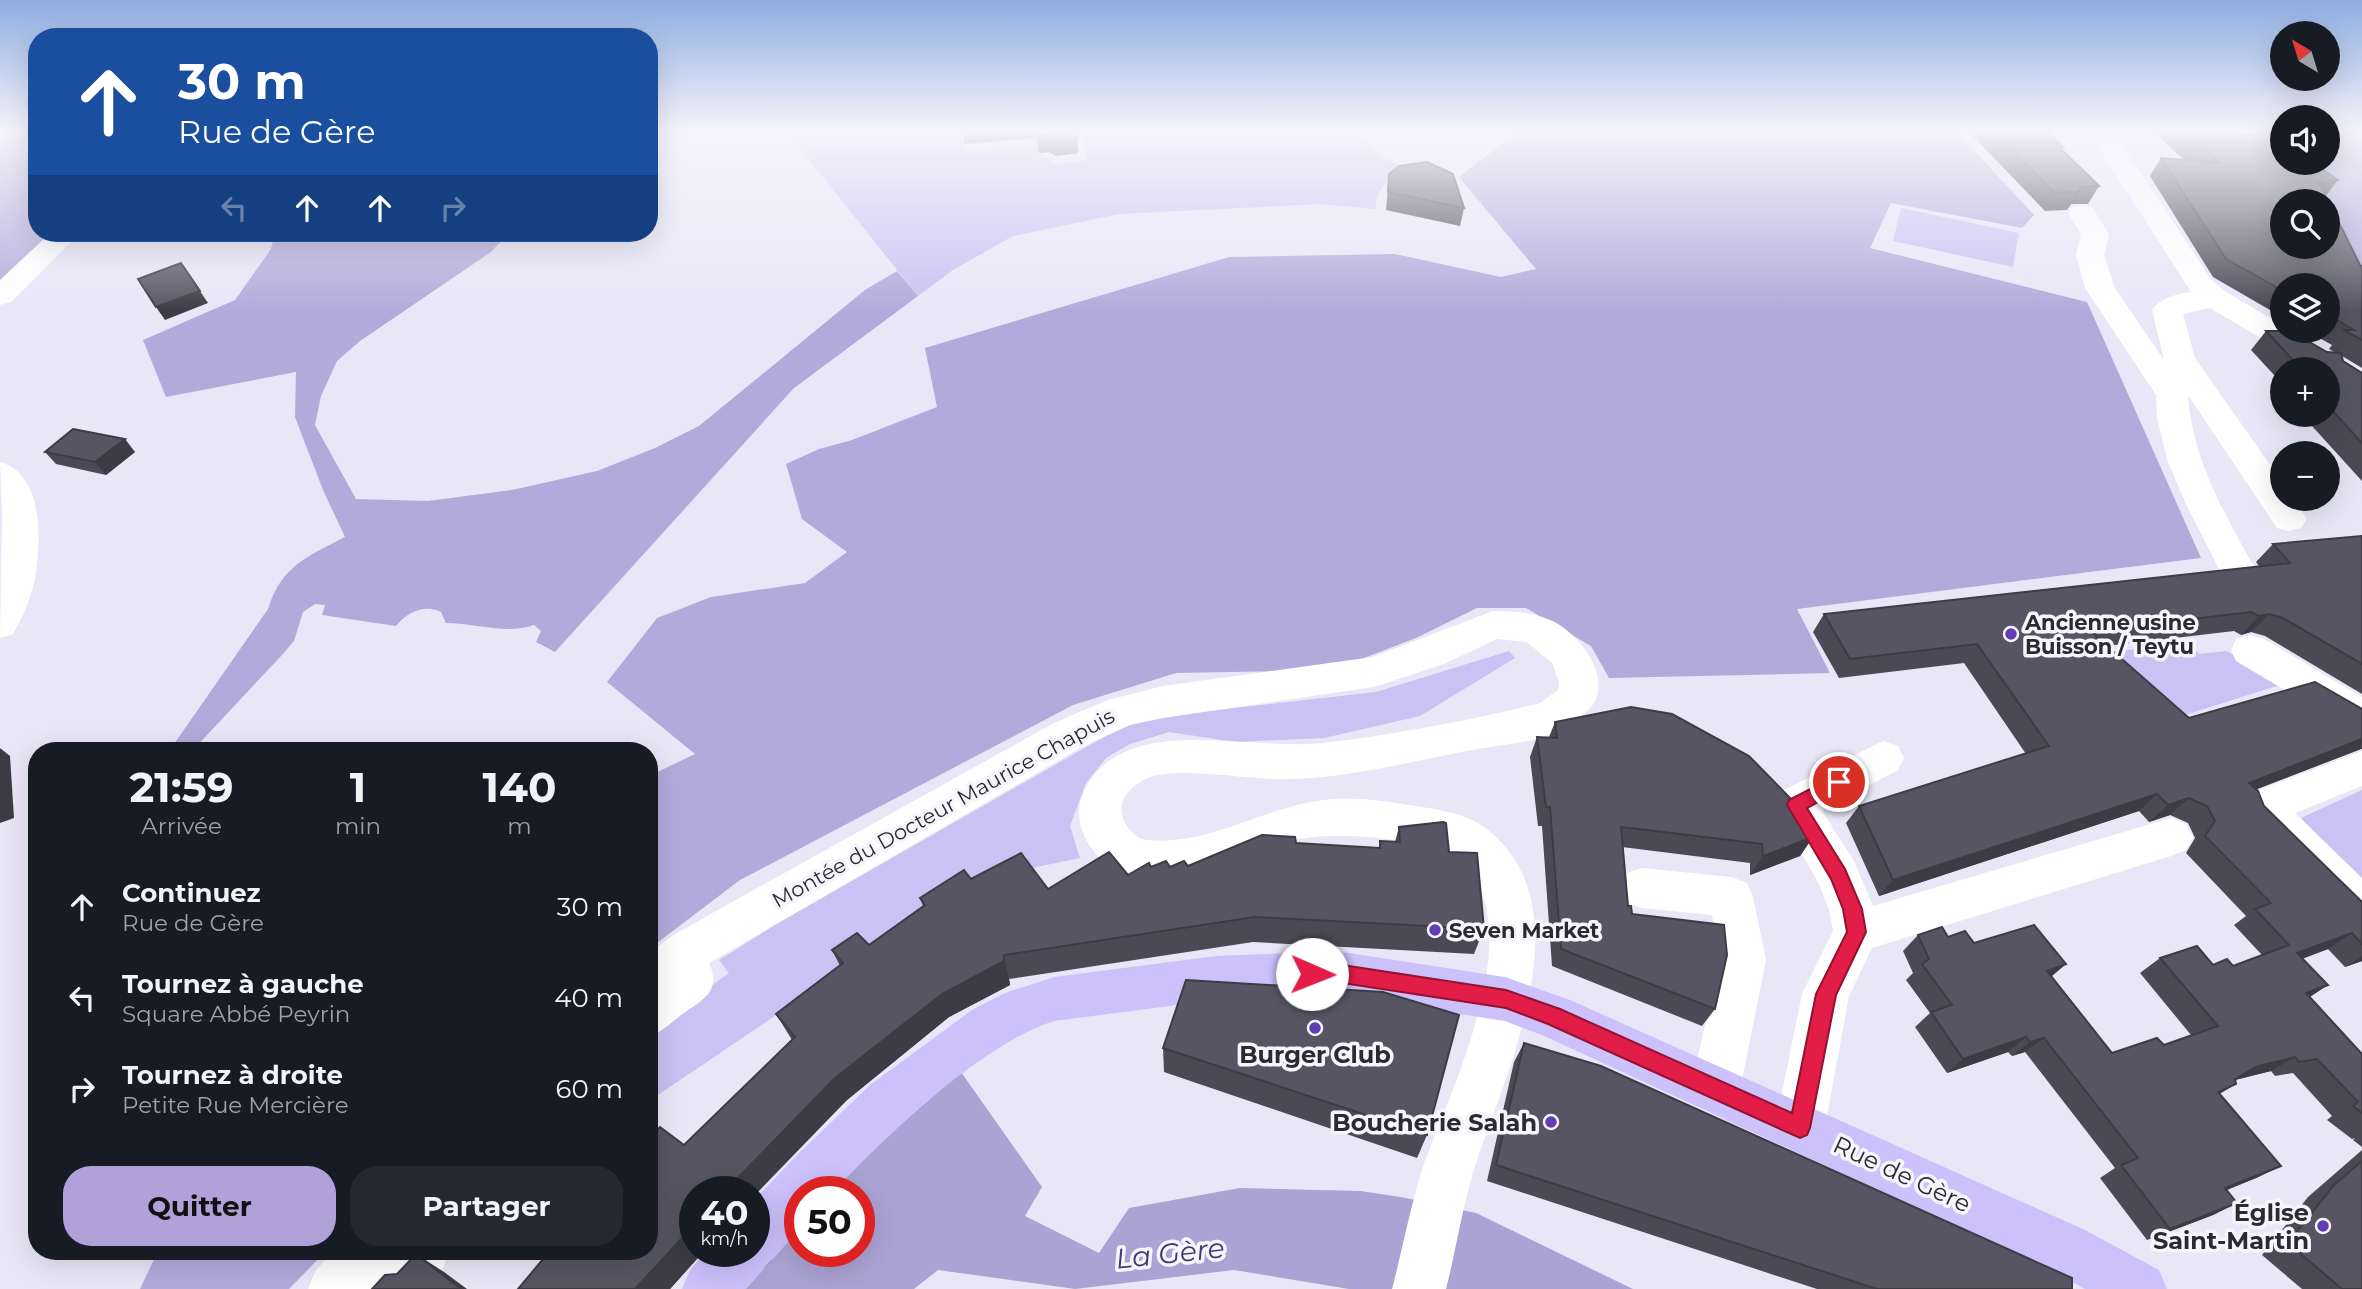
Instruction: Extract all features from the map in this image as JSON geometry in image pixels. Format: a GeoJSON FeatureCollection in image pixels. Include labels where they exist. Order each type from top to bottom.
{"type":"FeatureCollection","features":[{"type":"Feature","properties":{"kind":"main road","name":"Rue de Gère"},"geometry":{"type":"LineString","coordinates":[[770,1222],[817,1171],[888,1103],[989,1027],[1022,1009],[1054,999],[1216,978],[1336,973],[1506,999],[1553,1016],[2064,1248],[2140,1289]]}},
{"type":"Feature","properties":{"kind":"main road"},"geometry":{"type":"LineString","coordinates":[[709,1289],[729,1267]]}},
{"type":"Feature","properties":{"kind":"street"},"geometry":{"type":"LineString","coordinates":[[2138,191],[2200,285],[2215,298],[2362,385]]}},
{"type":"Feature","properties":{"kind":"street"},"geometry":{"type":"LineString","coordinates":[[2081,214],[2095,234],[2090,255],[2099,288],[2172,395]]}},
{"type":"Feature","properties":{"kind":"street"},"geometry":{"type":"LineString","coordinates":[[0,296],[57,242]]}},
{"type":"Feature","properties":{"kind":"street"},"geometry":{"type":"LineString","coordinates":[[2215,298],[2183,303],[2167,310],[2180,359],[2288,519]]}},
{"type":"Feature","properties":{"kind":"street"},"geometry":{"type":"LineString","coordinates":[[2180,359],[2172,395],[2178,445],[2236,567]]}},
{"type":"Feature","properties":{"kind":"street"},"geometry":{"type":"LineString","coordinates":[[0,474],[12,487],[20,515],[18,574],[0,624]]}},
{"type":"Feature","properties":{"kind":"street","name":"Montée du Docteur Maurice Chapuis"},"geometry":{"type":"LineString","coordinates":[[658,975],[689,950],[1068,735],[1122,710],[1374,672],[1430,653],[1493,625],[1516,625],[1539,631],[1555,641],[1574,665],[1579,682],[1576,698],[1552,717],[1317,761],[1271,763],[1156,758],[1136,764],[1118,776],[1105,790],[1099,808],[1100,824],[1122,852],[1138,859],[1165,862],[1183,860],[1285,824],[1326,817],[1361,817],[1436,828],[1464,838],[1492,860],[1509,897],[1513,925],[1512,958],[1506,999]]}},
{"type":"Feature","properties":{"kind":"street"},"geometry":{"type":"LineString","coordinates":[[2250,650],[2362,717]]}},
{"type":"Feature","properties":{"kind":"street"},"geometry":{"type":"LineString","coordinates":[[1800,1128],[1826,994],[1856,932],[1852,909],[1838,875],[1796,805],[1883,758]]}},
{"type":"Feature","properties":{"kind":"street"},"geometry":{"type":"LineString","coordinates":[[2362,768],[2252,811],[2362,908]]}},
{"type":"Feature","properties":{"kind":"street"},"geometry":{"type":"LineString","coordinates":[[1856,932],[2171,837]]}},
{"type":"Feature","properties":{"kind":"street"},"geometry":{"type":"LineString","coordinates":[[1642,888],[1731,897],[1743,960],[1715,1090]]}},
{"type":"Feature","properties":{"kind":"street"},"geometry":{"type":"LineString","coordinates":[[658,1005],[690,982],[689,950]]}},
{"type":"Feature","properties":{"kind":"street"},"geometry":{"type":"LineString","coordinates":[[1419,1289],[1449,1169],[1506,999]]}},
{"type":"Feature","properties":{"kind":"street"},"geometry":{"type":"LineString","coordinates":[[335,1289],[363,1260]]}},
{"type":"Feature","properties":{"kind":"street"},"geometry":{"type":"LineString","coordinates":[[387,1289],[414,1260]]}},
{"type":"Feature","properties":{"kind":"shaded area"},"geometry":{"type":"Polygon","coordinates":[[[0,191],[28,191],[28,242],[42,242],[0,282],[0,191]]]}},
{"type":"Feature","properties":{"kind":"shaded area"},"geometry":{"type":"Polygon","coordinates":[[[834,191],[1380,191],[1375,209],[1320,204],[1119,214],[1013,236],[953,270],[918,296],[834,191]]]}},
{"type":"Feature","properties":{"kind":"shaded area"},"geometry":{"type":"Polygon","coordinates":[[[1471,191],[2012,191],[2034,215],[2022,228],[1891,203],[1870,248],[2087,302],[2201,558],[1797,609],[1830,673],[1609,678],[1591,646],[1526,608],[1477,608],[1416,638],[1351,663],[1285,671],[1176,673],[1073,705],[740,880],[658,942],[658,772],[695,754],[607,682],[657,618],[711,597],[805,583],[847,552],[802,519],[786,464],[819,449],[852,440],[937,407],[925,348],[1229,257],[1395,254],[1501,277],[1536,269],[1471,191]]]}},
{"type":"Feature","properties":{"kind":"shaded area"},"geometry":{"type":"Polygon","coordinates":[[[2340,191],[2362,191],[2362,273],[2340,226],[2340,191]]]}},
{"type":"Feature","properties":{"kind":"shaded area"},"geometry":{"type":"Polygon","coordinates":[[[1901,208],[2019,233],[2013,267],[1893,241],[1901,208]]]}},
{"type":"Feature","properties":{"kind":"shaded area"},"geometry":{"type":"Polygon","coordinates":[[[273,242],[500,242],[491,252],[360,341],[337,361],[321,396],[315,425],[356,499],[428,501],[512,490],[597,471],[655,448],[699,426],[865,290],[897,271],[918,296],[794,388],[555,652],[536,642],[541,631],[534,625],[502,629],[446,623],[441,612],[423,609],[411,613],[396,626],[322,615],[325,605],[315,604],[303,612],[294,641],[200,742],[175,742],[268,609],[288,572],[319,550],[345,537],[323,490],[295,417],[296,372],[166,397],[143,340],[235,300],[271,249],[273,242]]]}},
{"type":"Feature","properties":{"kind":"shaded area"},"geometry":{"type":"Polygon","coordinates":[[[2190,643],[2199,654],[2226,651],[2286,683],[2163,722],[2046,659],[2190,643]]]}},
{"type":"Feature","properties":{"kind":"shaded area"},"geometry":{"type":"Polygon","coordinates":[[[1509,651],[1515,658],[1420,716],[1324,738],[1236,742],[1169,732],[1130,744],[1106,758],[1086,783],[1070,826],[1080,858],[1008,873],[782,1011],[658,1095],[658,1024],[729,973],[719,960],[775,925],[1109,734],[1135,722],[1163,716],[1376,692],[1509,651]]]}},
{"type":"Feature","properties":{"kind":"shaded area"},"geometry":{"type":"Polygon","coordinates":[[[2362,790],[2362,883],[2301,818],[2362,790]]]}},
{"type":"Feature","properties":{"kind":"shaded area"},"geometry":{"type":"Polygon","coordinates":[[[154,1260],[317,1260],[289,1289],[140,1289],[154,1260]]]}},
{"type":"Feature","properties":{"kind":"water","name":"La Gère"},"geometry":{"type":"Polygon","coordinates":[[[961,1072],[1042,1187],[1025,1216],[1099,1253],[1129,1208],[1240,1188],[1360,1191],[1476,1213],[1633,1289],[1349,1289],[1234,1270],[1075,1289],[938,1270],[914,1289],[744,1289],[764,1267],[770,1267],[770,1260],[784,1245],[784,1267],[875,1267],[875,1176],[846,1176],[866,1154],[961,1072]]]}},
{"type":"Feature","properties":{"kind":"building"},"geometry":{"type":"Polygon","coordinates":[[[1459,191],[1464,208],[1388,192],[1459,191]]]}},
{"type":"Feature","properties":{"kind":"building"},"geometry":{"type":"Polygon","coordinates":[[[2053,191],[2078,191],[2077,192],[2053,191]]]}},
{"type":"Feature","properties":{"kind":"building"},"geometry":{"type":"Polygon","coordinates":[[[2182,191],[2270,191],[2270,259],[2340,259],[2340,225],[2362,267],[2362,340],[2344,330],[2354,330],[2340,322],[2340,273],[2270,273],[2270,283],[2226,259],[2182,191]]]}},
{"type":"Feature","properties":{"kind":"building"},"geometry":{"type":"Polygon","coordinates":[[[181,263],[200,291],[156,307],[138,279],[181,263]]]}},
{"type":"Feature","properties":{"kind":"building"},"geometry":{"type":"Polygon","coordinates":[[[2277,343],[2311,343],[2327,352],[2341,353],[2343,361],[2362,373],[2362,443],[2340,419],[2340,357],[2290,357],[2277,343]]]}},
{"type":"Feature","properties":{"kind":"building"},"geometry":{"type":"Polygon","coordinates":[[[73,429],[125,439],[95,462],[45,452],[73,429]]]}},
{"type":"Feature","properties":{"kind":"building"},"geometry":{"type":"Polygon","coordinates":[[[2362,536],[2362,664],[2283,618],[2269,614],[2259,616],[2251,612],[2090,631],[2189,718],[2315,682],[2362,709],[2362,739],[2249,783],[2258,791],[2264,806],[2362,902],[2362,944],[2352,933],[2297,953],[2328,985],[2306,993],[2362,1054],[2362,1113],[2353,1106],[2358,1102],[2317,1059],[2299,1062],[2295,1057],[2258,1066],[2235,1079],[2236,1084],[2218,1092],[2281,1166],[2225,1188],[2237,1203],[2170,1229],[2121,1165],[2138,1158],[2044,1038],[2030,1042],[2026,1037],[1963,1059],[1931,1012],[1952,1005],[1922,964],[1929,959],[1918,935],[1942,927],[1948,937],[1965,931],[1974,943],[2034,925],[2066,964],[2047,971],[2112,1053],[2157,1038],[2164,1045],[2218,1026],[2160,958],[2197,946],[2213,965],[2227,959],[2233,966],[2289,945],[2255,909],[2271,903],[2205,836],[2215,821],[2207,806],[2189,798],[2168,805],[2157,794],[1893,880],[1859,806],[2049,746],[1977,644],[1850,659],[1824,614],[2290,563],[2273,544],[2362,536]]]}},
{"type":"Feature","properties":{"kind":"building"},"geometry":{"type":"Polygon","coordinates":[[[1631,707],[1672,714],[1749,756],[1791,799],[1813,837],[1763,856],[1762,844],[1621,827],[1628,906],[1631,906],[1632,914],[1724,925],[1727,955],[1715,1009],[1561,949],[1550,807],[1546,807],[1537,737],[1557,738],[1555,722],[1631,707]]]}},
{"type":"Feature","properties":{"kind":"building"},"geometry":{"type":"Polygon","coordinates":[[[1443,822],[1446,823],[1449,852],[1477,853],[1484,929],[1255,917],[1004,955],[1004,961],[942,994],[835,1078],[740,1176],[679,1176],[679,1241],[635,1289],[518,1289],[542,1260],[658,1260],[658,1129],[660,1127],[684,1145],[795,1037],[776,1014],[843,963],[832,950],[857,933],[869,945],[925,905],[920,898],[964,870],[971,879],[1021,853],[1048,889],[1109,852],[1128,875],[1149,863],[1151,867],[1166,861],[1170,867],[1184,861],[1188,866],[1262,835],[1295,837],[1296,843],[1380,848],[1380,841],[1400,842],[1399,827],[1443,822]]]}},
{"type":"Feature","properties":{"kind":"building"},"geometry":{"type":"Polygon","coordinates":[[[1186,980],[1383,992],[1459,1015],[1427,1135],[1163,1048],[1186,980]]]}},
{"type":"Feature","properties":{"kind":"building"},"geometry":{"type":"Polygon","coordinates":[[[1524,1043],[1601,1066],[2072,1278],[2072,1289],[1877,1289],[1496,1165],[1524,1043]]]}},
{"type":"Feature","properties":{"kind":"building","name":"Église Saint-Martin"},"geometry":{"type":"Polygon","coordinates":[[[2362,1161],[2362,1289],[2342,1289],[2288,1243],[2334,1185],[2362,1161]]]}},
{"type":"Feature","properties":{"kind":"building"},"geometry":{"type":"Polygon","coordinates":[[[410,1260],[424,1260],[461,1289],[372,1289],[385,1275],[397,1274],[410,1260]]]}},
{"type":"Feature","properties":{"kind":"place","name":"Ancienne usine Buisson / Teytu"},"geometry":{"type":"Point","coordinates":[2011,634]}},
{"type":"Feature","properties":{"kind":"place","name":"Seven Market"},"geometry":{"type":"Point","coordinates":[1435,930]}},
{"type":"Feature","properties":{"kind":"place","name":"Burger Club"},"geometry":{"type":"Point","coordinates":[1315,1028]}},
{"type":"Feature","properties":{"kind":"place","name":"Boucherie Salah"},"geometry":{"type":"Point","coordinates":[1551,1122]}},
{"type":"Feature","properties":{"kind":"place","name":"Église Saint-Martin"},"geometry":{"type":"Point","coordinates":[2323,1226]}},
{"type":"Feature","properties":{"kind":"route"},"geometry":{"type":"LineString","coordinates":[[1312,974],[1336,973],[1506,999],[1629,1049],[1800,1128],[1826,994],[1856,932],[1852,909],[1838,875],[1796,805],[1839,782]]}}]}
